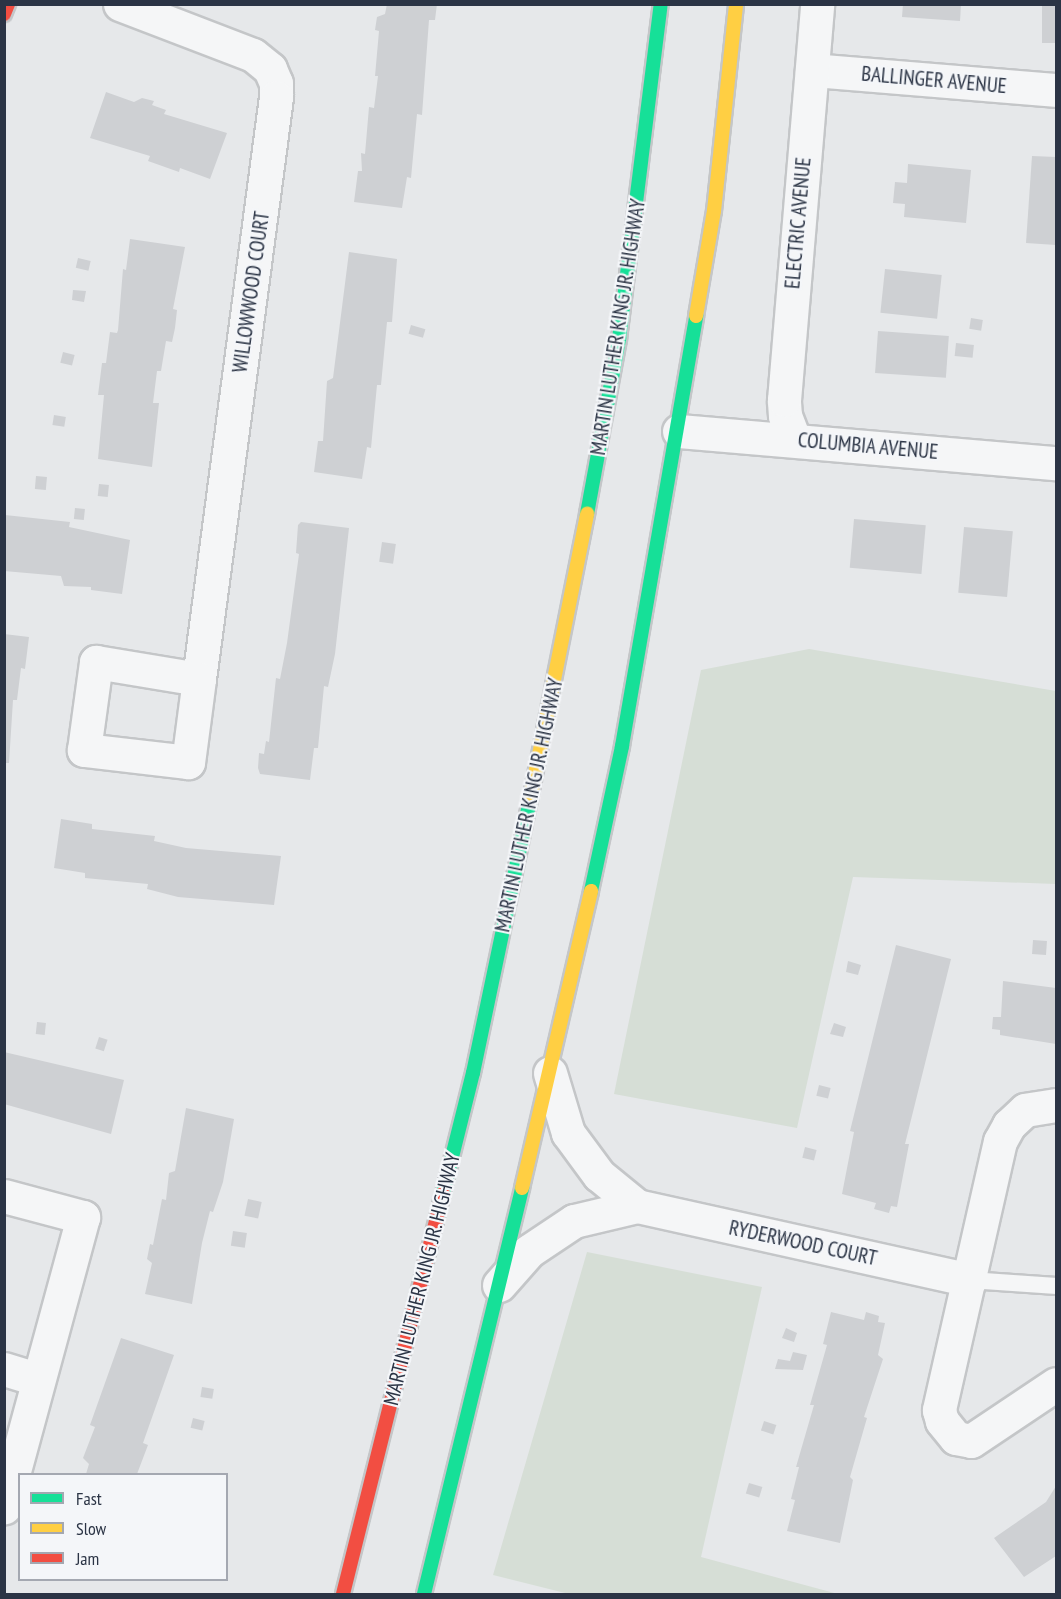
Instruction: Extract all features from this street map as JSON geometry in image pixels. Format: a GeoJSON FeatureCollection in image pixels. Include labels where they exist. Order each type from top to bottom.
{"type":"FeatureCollection","features":[{"type":"Feature","properties":{"kind":"main road"},"geometry":{"type":"LineString","coordinates":[[4,14],[8,4]]}},
{"type":"Feature","properties":{"kind":"main road","name":"MARTIN LUTHER KING JR. HIGHWAY"},"geometry":{"type":"LineString","coordinates":[[343,1594],[473,1073],[567,624],[619,339],[661,4]]}},
{"type":"Feature","properties":{"kind":"main road"},"geometry":{"type":"LineString","coordinates":[[424,1594],[550,1073],[622,746],[679,431],[714,211],[736,4]]}},
{"type":"Feature","properties":{"kind":"street","name":"WILLOWWOOD COURT"},"geometry":{"type":"LineString","coordinates":[[120,4],[253,55],[270,69],[276,83],[199,679]]}},
{"type":"Feature","properties":{"kind":"street","name":"ELECTRIC AVENUE"},"geometry":{"type":"LineString","coordinates":[[794,439],[786,422],[784,400],[817,4]]}},
{"type":"Feature","properties":{"kind":"street","name":"BALLINGER AVENUE"},"geometry":{"type":"LineString","coordinates":[[812,70],[1056,90]]}},
{"type":"Feature","properties":{"kind":"street","name":"COLUMBIA AVENUE"},"geometry":{"type":"LineString","coordinates":[[679,431],[794,439],[1056,464]]}},
{"type":"Feature","properties":{"kind":"street","name":"RYDERWOOD COURT"},"geometry":{"type":"LineString","coordinates":[[550,1073],[568,1133],[599,1175],[637,1206]]}},
{"type":"Feature","properties":{"kind":"street"},"geometry":{"type":"LineString","coordinates":[[1056,1105],[1025,1110],[1004,1133],[939,1410],[952,1434],[971,1441],[1056,1384]]}},
{"type":"Feature","properties":{"kind":"street"},"geometry":{"type":"LineString","coordinates":[[4,1196],[83,1217],[4,1507]]}},
{"type":"Feature","properties":{"kind":"street","name":"RYDERWOOD COURT"},"geometry":{"type":"LineString","coordinates":[[499,1285],[529,1251],[574,1221],[637,1206],[970,1280]]}},
{"type":"Feature","properties":{"kind":"street"},"geometry":{"type":"LineString","coordinates":[[4,1369],[38,1379]]}},
{"type":"Feature","properties":{"kind":"lane"},"geometry":{"type":"LineString","coordinates":[[970,1280],[1056,1286]]}},
{"type":"Feature","properties":{"kind":"shaded area"},"geometry":{"type":"Polygon","coordinates":[[[809,649],[1056,691],[1056,884],[853,877],[797,1128],[614,1094],[701,670],[809,649]]]}},
{"type":"Feature","properties":{"kind":"shaded area"},"geometry":{"type":"Polygon","coordinates":[[[587,1252],[762,1287],[701,1557],[838,1594],[569,1594],[493,1575],[587,1252]]]}},
{"type":"Feature","properties":{"kind":"building"},"geometry":{"type":"Polygon","coordinates":[[[387,4],[437,4],[435,20],[429,20],[422,115],[417,114],[411,178],[407,177],[402,208],[354,202],[358,171],[362,171],[361,153],[365,154],[369,107],[374,108],[378,76],[375,76],[379,31],[375,30],[377,17],[385,14],[387,4]]]}},
{"type":"Feature","properties":{"kind":"building"},"geometry":{"type":"Polygon","coordinates":[[[903,4],[961,4],[960,21],[902,17],[903,4]]]}},
{"type":"Feature","properties":{"kind":"building"},"geometry":{"type":"Polygon","coordinates":[[[1042,4],[1056,4],[1056,43],[1042,43],[1042,4]]]}},
{"type":"Feature","properties":{"kind":"building"},"geometry":{"type":"Polygon","coordinates":[[[106,92],[134,102],[142,98],[154,101],[152,105],[166,110],[164,114],[227,133],[210,179],[180,168],[179,172],[148,161],[150,156],[90,138],[106,92]]]}},
{"type":"Feature","properties":{"kind":"building"},"geometry":{"type":"Polygon","coordinates":[[[1032,156],[1056,157],[1056,245],[1026,243],[1032,156]]]}},
{"type":"Feature","properties":{"kind":"building"},"geometry":{"type":"Polygon","coordinates":[[[908,164],[971,170],[966,223],[904,217],[905,204],[893,203],[895,182],[907,183],[908,164]]]}},
{"type":"Feature","properties":{"kind":"building"},"geometry":{"type":"Polygon","coordinates":[[[130,239],[185,247],[173,309],[177,310],[172,342],[166,341],[161,371],[157,371],[153,403],[159,403],[152,467],[98,459],[104,395],[98,395],[102,363],[106,363],[110,332],[117,333],[118,330],[123,269],[126,270],[130,239]]]}},
{"type":"Feature","properties":{"kind":"building"},"geometry":{"type":"Polygon","coordinates":[[[349,252],[397,259],[392,322],[387,322],[381,385],[377,385],[371,448],[367,447],[362,479],[314,472],[318,441],[323,441],[327,381],[333,378],[349,252]]]}},
{"type":"Feature","properties":{"kind":"building"},"geometry":{"type":"Polygon","coordinates":[[[78,258],[91,261],[88,271],[76,268],[78,258]]]}},
{"type":"Feature","properties":{"kind":"building"},"geometry":{"type":"Polygon","coordinates":[[[885,269],[942,275],[937,319],[880,313],[885,269]]]}},
{"type":"Feature","properties":{"kind":"building"},"geometry":{"type":"Polygon","coordinates":[[[73,290],[86,291],[84,302],[72,300],[73,290]]]}},
{"type":"Feature","properties":{"kind":"building"},"geometry":{"type":"Polygon","coordinates":[[[971,318],[983,320],[981,331],[969,329],[971,318]]]}},
{"type":"Feature","properties":{"kind":"building"},"geometry":{"type":"Polygon","coordinates":[[[411,325],[425,329],[423,338],[409,334],[411,325]]]}},
{"type":"Feature","properties":{"kind":"building"},"geometry":{"type":"Polygon","coordinates":[[[878,331],[949,336],[946,378],[875,373],[878,331]]]}},
{"type":"Feature","properties":{"kind":"building"},"geometry":{"type":"Polygon","coordinates":[[[956,343],[974,345],[973,358],[955,356],[956,343]]]}},
{"type":"Feature","properties":{"kind":"building"},"geometry":{"type":"Polygon","coordinates":[[[63,352],[75,355],[72,366],[60,363],[63,352]]]}},
{"type":"Feature","properties":{"kind":"building"},"geometry":{"type":"Polygon","coordinates":[[[54,415],[66,417],[64,427],[52,425],[54,415]]]}},
{"type":"Feature","properties":{"kind":"building"},"geometry":{"type":"Polygon","coordinates":[[[36,476],[47,477],[46,490],[35,489],[36,476]]]}},
{"type":"Feature","properties":{"kind":"building"},"geometry":{"type":"Polygon","coordinates":[[[99,484],[109,485],[108,497],[98,496],[99,484]]]}},
{"type":"Feature","properties":{"kind":"building"},"geometry":{"type":"Polygon","coordinates":[[[75,508],[85,509],[84,520],[74,519],[75,508]]]}},
{"type":"Feature","properties":{"kind":"building"},"geometry":{"type":"Polygon","coordinates":[[[5,515],[70,522],[69,527],[130,540],[122,594],[91,590],[91,587],[64,586],[61,576],[4,571],[5,515]]]}},
{"type":"Feature","properties":{"kind":"building"},"geometry":{"type":"Polygon","coordinates":[[[854,519],[926,525],[921,574],[850,568],[854,519]]]}},
{"type":"Feature","properties":{"kind":"building"},"geometry":{"type":"Polygon","coordinates":[[[301,522],[349,528],[335,654],[328,687],[324,686],[318,748],[314,748],[310,780],[260,774],[258,768],[259,753],[264,754],[266,741],[269,742],[276,678],[280,679],[287,643],[299,554],[296,553],[298,525],[301,522]]]}},
{"type":"Feature","properties":{"kind":"building"},"geometry":{"type":"Polygon","coordinates":[[[964,527],[1013,531],[1007,597],[958,593],[964,527]]]}},
{"type":"Feature","properties":{"kind":"building"},"geometry":{"type":"Polygon","coordinates":[[[382,542],[396,544],[393,564],[379,562],[382,542]]]}},
{"type":"Feature","properties":{"kind":"building"},"geometry":{"type":"Polygon","coordinates":[[[4,634],[29,637],[25,669],[21,668],[17,700],[13,700],[9,763],[4,763],[4,634]]]}},
{"type":"Feature","properties":{"kind":"building"},"geometry":{"type":"Polygon","coordinates":[[[61,819],[92,824],[92,829],[155,836],[154,841],[186,848],[281,856],[274,905],[178,897],[147,889],[148,884],[85,878],[85,873],[54,868],[61,819]]]}},
{"type":"Feature","properties":{"kind":"building"},"geometry":{"type":"Polygon","coordinates":[[[1033,940],[1047,941],[1046,955],[1032,954],[1033,940]]]}},
{"type":"Feature","properties":{"kind":"building"},"geometry":{"type":"Polygon","coordinates":[[[896,945],[951,959],[905,1144],[909,1144],[897,1207],[891,1206],[889,1213],[874,1209],[876,1203],[842,1194],[854,1132],[850,1131],[896,945]]]}},
{"type":"Feature","properties":{"kind":"building"},"geometry":{"type":"Polygon","coordinates":[[[848,961],[861,965],[858,975],[846,972],[848,961]]]}},
{"type":"Feature","properties":{"kind":"building"},"geometry":{"type":"Polygon","coordinates":[[[1003,981],[1056,988],[1056,1044],[1000,1035],[1000,1030],[992,1029],[993,1017],[1001,1017],[1003,981]]]}},
{"type":"Feature","properties":{"kind":"building"},"geometry":{"type":"Polygon","coordinates":[[[37,1022],[46,1023],[45,1035],[36,1034],[37,1022]]]}},
{"type":"Feature","properties":{"kind":"building"},"geometry":{"type":"Polygon","coordinates":[[[834,1023],[846,1027],[843,1037],[830,1034],[834,1023]]]}},
{"type":"Feature","properties":{"kind":"building"},"geometry":{"type":"Polygon","coordinates":[[[99,1037],[108,1040],[104,1051],[95,1048],[99,1037]]]}},
{"type":"Feature","properties":{"kind":"building"},"geometry":{"type":"Polygon","coordinates":[[[4,1052],[124,1080],[111,1134],[4,1104],[4,1052]]]}},
{"type":"Feature","properties":{"kind":"building"},"geometry":{"type":"Polygon","coordinates":[[[819,1085],[831,1088],[828,1099],[816,1096],[819,1085]]]}},
{"type":"Feature","properties":{"kind":"building"},"geometry":{"type":"Polygon","coordinates":[[[186,1108],[234,1119],[223,1182],[213,1212],[210,1211],[202,1243],[192,1304],[145,1294],[152,1263],[147,1259],[150,1244],[153,1245],[162,1199],[166,1200],[169,1173],[175,1171],[186,1108]]]}},
{"type":"Feature","properties":{"kind":"building"},"geometry":{"type":"Polygon","coordinates":[[[805,1147],[817,1150],[814,1161],[802,1158],[805,1147]]]}},
{"type":"Feature","properties":{"kind":"building"},"geometry":{"type":"Polygon","coordinates":[[[248,1199],[262,1202],[258,1219],[244,1216],[248,1199]]]}},
{"type":"Feature","properties":{"kind":"building"},"geometry":{"type":"Polygon","coordinates":[[[233,1231],[247,1233],[245,1248],[231,1246],[233,1231]]]}},
{"type":"Feature","properties":{"kind":"building"},"geometry":{"type":"Polygon","coordinates":[[[831,1312],[864,1320],[866,1312],[879,1316],[878,1322],[885,1323],[878,1355],[883,1359],[864,1417],[867,1418],[850,1477],[853,1480],[840,1543],[787,1531],[795,1500],[791,1499],[799,1467],[796,1467],[814,1405],[810,1405],[827,1345],[823,1344],[831,1312]]]}},
{"type":"Feature","properties":{"kind":"building"},"geometry":{"type":"Polygon","coordinates":[[[786,1328],[797,1333],[794,1342],[782,1338],[786,1328]]]}},
{"type":"Feature","properties":{"kind":"building"},"geometry":{"type":"Polygon","coordinates":[[[121,1338],[174,1355],[143,1443],[148,1445],[137,1473],[86,1473],[89,1464],[83,1458],[95,1427],[90,1425],[121,1338]]]}},
{"type":"Feature","properties":{"kind":"building"},"geometry":{"type":"Polygon","coordinates":[[[793,1352],[807,1355],[803,1370],[775,1369],[778,1359],[790,1361],[793,1352]]]}},
{"type":"Feature","properties":{"kind":"building"},"geometry":{"type":"Polygon","coordinates":[[[202,1387],[214,1389],[212,1399],[200,1397],[202,1387]]]}},
{"type":"Feature","properties":{"kind":"building"},"geometry":{"type":"Polygon","coordinates":[[[193,1418],[205,1421],[202,1431],[191,1428],[193,1418]]]}},
{"type":"Feature","properties":{"kind":"building"},"geometry":{"type":"Polygon","coordinates":[[[764,1421],[776,1425],[773,1435],[761,1431],[764,1421]]]}},
{"type":"Feature","properties":{"kind":"building"},"geometry":{"type":"Polygon","coordinates":[[[749,1483],[762,1487],[759,1498],[746,1494],[749,1483]]]}},
{"type":"Feature","properties":{"kind":"building"},"geometry":{"type":"Polygon","coordinates":[[[1056,1486],[1056,1556],[1024,1577],[994,1538],[1046,1502],[1056,1486]]]}},
{"type":"Feature","properties":{"kind":"traffic: fast"},"geometry":{"type":"LineString","coordinates":[[587,514],[619,339],[661,4]]}},
{"type":"Feature","properties":{"kind":"traffic: fast"},"geometry":{"type":"LineString","coordinates":[[591,891],[622,746],[696,316]]}},
{"type":"Feature","properties":{"kind":"traffic: fast"},"geometry":{"type":"LineString","coordinates":[[443,1193],[473,1073],[531,795]]}},
{"type":"Feature","properties":{"kind":"traffic: fast"},"geometry":{"type":"LineString","coordinates":[[424,1594],[522,1188]]}},
{"type":"Feature","properties":{"kind":"traffic: slow"},"geometry":{"type":"LineString","coordinates":[[696,316],[714,211],[736,4]]}},
{"type":"Feature","properties":{"kind":"traffic: slow"},"geometry":{"type":"LineString","coordinates":[[531,795],[587,514]]}},
{"type":"Feature","properties":{"kind":"traffic: slow"},"geometry":{"type":"LineString","coordinates":[[522,1188],[591,891]]}},
{"type":"Feature","properties":{"kind":"traffic: jam"},"geometry":{"type":"LineString","coordinates":[[4,14],[8,4]]}},
{"type":"Feature","properties":{"kind":"traffic: jam"},"geometry":{"type":"LineString","coordinates":[[343,1594],[443,1193]]}}]}
